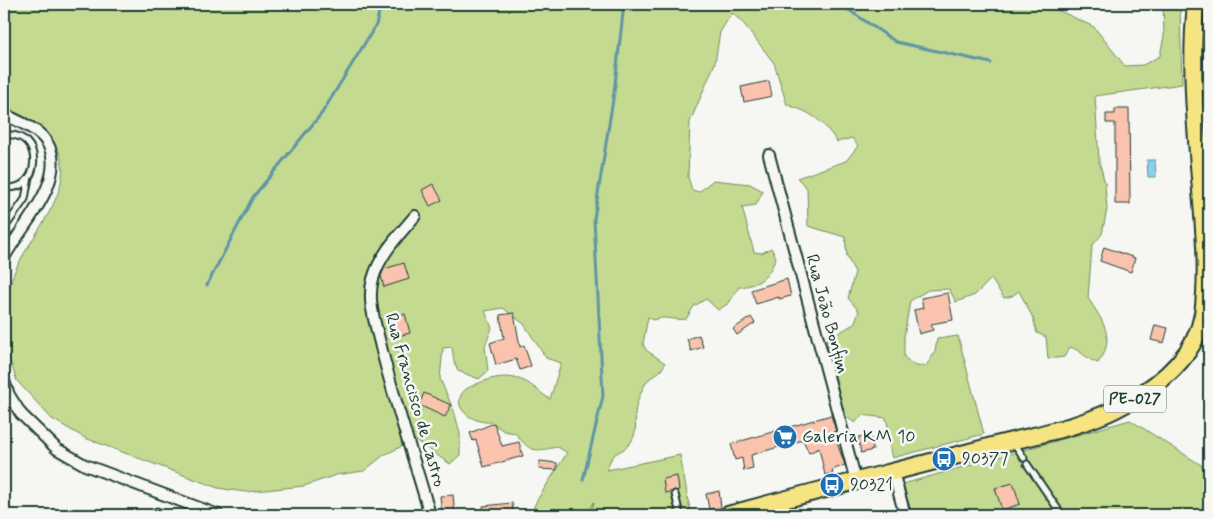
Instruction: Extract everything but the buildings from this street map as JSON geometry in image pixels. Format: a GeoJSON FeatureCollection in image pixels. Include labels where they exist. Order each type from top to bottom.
{"type":"FeatureCollection","features":[{"type":"Feature","properties":{"kind":"main road","name":"PE-027"},"geometry":{"type":"LineString","coordinates":[[728,515],[1103,416],[1160,382],[1189,349],[1203,315],[1205,284],[1202,117],[1193,49],[1196,4]]}},
{"type":"Feature","properties":{"kind":"street"},"geometry":{"type":"LineString","coordinates":[[4,114],[34,131],[46,141],[51,167],[43,199],[10,245],[4,258]]}},
{"type":"Feature","properties":{"kind":"street","name":"Rua João Bonfim"},"geometry":{"type":"LineString","coordinates":[[769,155],[856,481]]}},
{"type":"Feature","properties":{"kind":"street","name":"Rua Francisco de Castro"},"geometry":{"type":"LineString","coordinates":[[416,216],[394,240],[379,264],[373,279],[371,300],[394,398],[430,515]]}},
{"type":"Feature","properties":{"kind":"street"},"geometry":{"type":"LineString","coordinates":[[4,381],[8,395],[21,414],[57,449],[85,464],[218,515]]}},
{"type":"Feature","properties":{"kind":"street"},"geometry":{"type":"LineString","coordinates":[[893,472],[905,515]]}},
{"type":"Feature","properties":{"kind":"lane"},"geometry":{"type":"LineString","coordinates":[[4,134],[22,138],[33,152],[33,170],[29,177],[20,185],[4,187]]}},
{"type":"Feature","properties":{"kind":"lane"},"geometry":{"type":"LineString","coordinates":[[4,229],[25,199],[29,177]]}},
{"type":"Feature","properties":{"kind":"lane"},"geometry":{"type":"LineString","coordinates":[[1012,441],[1062,515]]}},
{"type":"Feature","properties":{"kind":"lane"},"geometry":{"type":"LineString","coordinates":[[675,494],[680,515]]}},
{"type":"Feature","properties":{"kind":"lane"},"geometry":{"type":"LineString","coordinates":[[149,515],[157,511],[166,515]]}},
{"type":"Feature","properties":{"kind":"green space"},"geometry":{"type":"Polygon","coordinates":[[[4,4],[1036,4],[1060,11],[1094,27],[1125,66],[1143,65],[1160,56],[1164,36],[1163,4],[1180,4],[1182,84],[1095,96],[1099,160],[1105,184],[1107,209],[1102,234],[1092,246],[1088,298],[1102,322],[1107,337],[1104,354],[1098,363],[1070,347],[1064,357],[1048,359],[1046,337],[1037,333],[1033,318],[1019,291],[1012,296],[1004,298],[991,279],[975,295],[956,302],[949,289],[928,290],[910,301],[904,337],[904,357],[915,366],[926,366],[935,352],[937,339],[958,336],[984,434],[892,458],[886,418],[862,415],[855,423],[845,416],[826,340],[854,324],[859,311],[848,298],[855,272],[847,257],[845,237],[808,226],[807,188],[797,178],[846,161],[858,146],[852,138],[837,142],[827,128],[816,118],[787,105],[774,63],[744,24],[732,13],[720,32],[715,63],[690,122],[688,177],[692,190],[699,192],[713,180],[750,184],[763,191],[756,205],[742,207],[754,252],[762,253],[771,248],[776,257],[763,279],[753,284],[739,287],[729,303],[718,310],[706,299],[694,306],[686,319],[661,318],[653,320],[648,317],[643,344],[646,350],[665,363],[660,371],[647,381],[640,394],[635,413],[636,428],[634,437],[624,449],[612,458],[607,470],[680,455],[690,510],[674,515],[591,515],[594,502],[587,515],[530,515],[537,500],[567,453],[558,447],[538,450],[529,448],[515,433],[504,431],[491,422],[484,422],[470,417],[465,413],[459,402],[461,395],[466,389],[487,380],[502,377],[517,378],[524,381],[550,399],[561,363],[546,358],[524,324],[503,308],[485,311],[492,328],[485,346],[488,371],[479,379],[458,371],[454,362],[452,347],[443,348],[440,379],[454,411],[460,433],[460,455],[450,464],[415,440],[384,455],[364,471],[336,475],[304,486],[245,492],[218,488],[85,438],[52,419],[17,381],[4,343],[4,327],[9,304],[10,284],[18,264],[55,200],[62,179],[61,157],[44,131],[4,108],[4,4]]]}},
{"type":"Feature","properties":{"kind":"green space"},"geometry":{"type":"Polygon","coordinates":[[[1130,420],[1209,470],[1209,515],[912,515],[903,484],[1130,420]]]}},
{"type":"Feature","properties":{"kind":"water"},"geometry":{"type":"Polygon","coordinates":[[[1147,160],[1155,160],[1156,177],[1148,177],[1147,160]]]}},
{"type":"Feature","properties":{"kind":"waterway"},"geometry":{"type":"LineString","coordinates":[[207,285],[253,197],[322,113],[376,25],[381,4]]}},
{"type":"Feature","properties":{"kind":"waterway"},"geometry":{"type":"LineString","coordinates":[[583,480],[603,396],[594,219],[614,93],[624,4]]}},
{"type":"Feature","properties":{"kind":"waterway"},"geometry":{"type":"LineString","coordinates":[[840,4],[896,42],[991,63]]}},
{"type":"Feature","properties":{"kind":"place","name":"Galeria KM 10"},"geometry":{"type":"Point","coordinates":[785,437]}},
{"type":"Feature","properties":{"kind":"place","name":"90377"},"geometry":{"type":"Point","coordinates":[944,459]}},
{"type":"Feature","properties":{"kind":"place","name":"90321"},"geometry":{"type":"Point","coordinates":[832,485]}}]}
